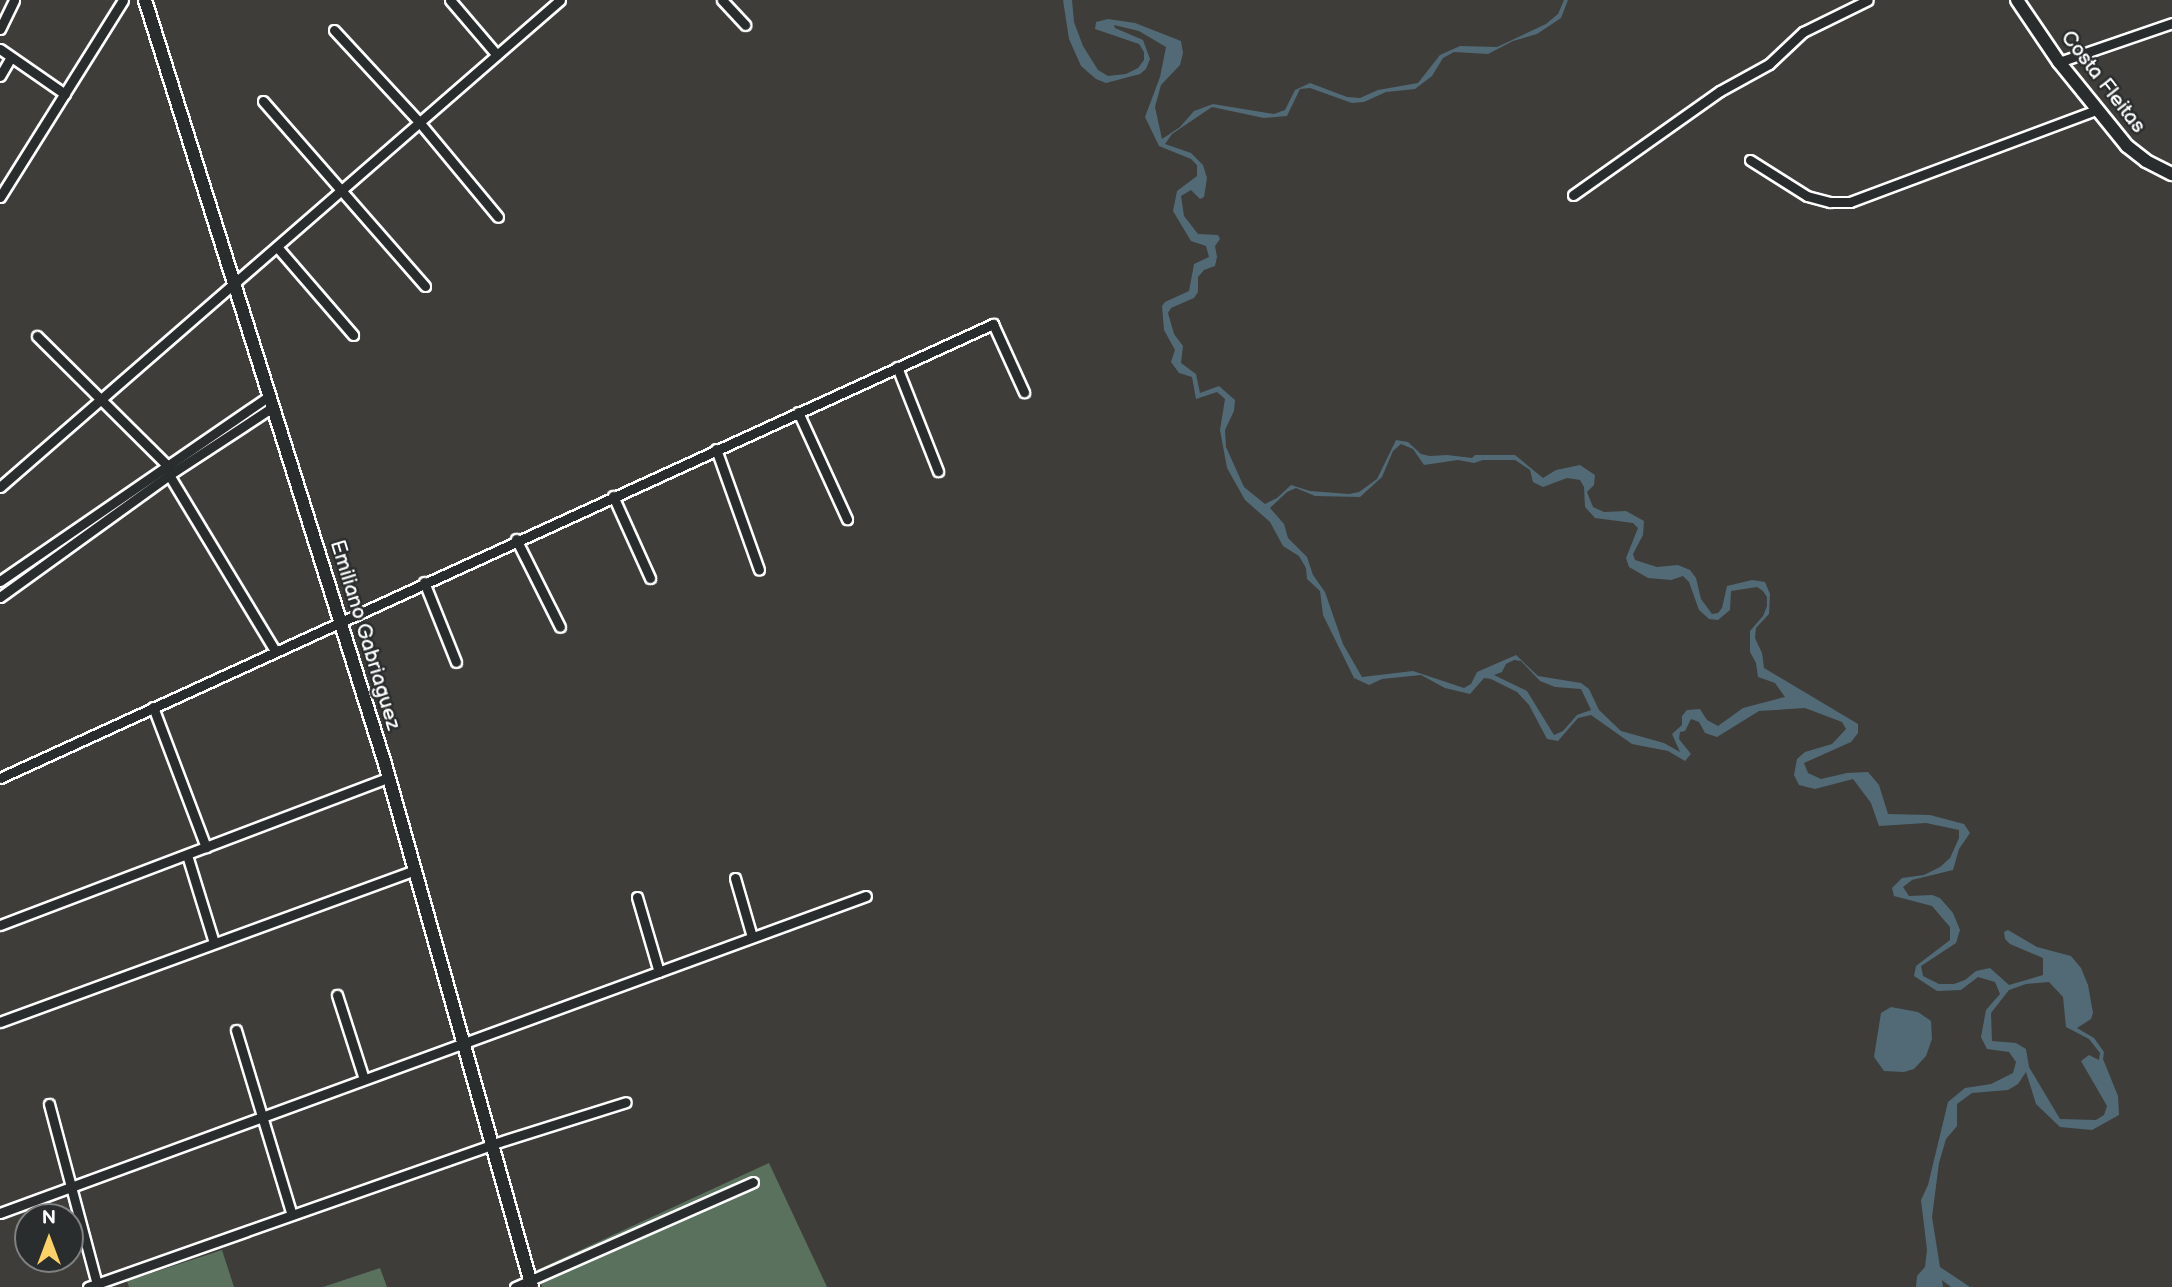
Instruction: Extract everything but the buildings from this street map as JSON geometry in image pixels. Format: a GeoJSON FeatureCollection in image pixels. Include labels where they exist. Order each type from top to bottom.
{"type":"FeatureCollection","features":[{"type":"Feature","properties":{"kind":"main road","name":"Emiliano Gabriaguez"},"geometry":{"type":"LineString","coordinates":[[145,0],[389,777],[531,1284]]}},
{"type":"Feature","properties":{"kind":"main road","name":"Costa Fleitas"},"geometry":{"type":"LineString","coordinates":[[2017,0],[2096,110],[2136,154],[2172,174]]}},
{"type":"Feature","properties":{"kind":"street"},"geometry":{"type":"LineString","coordinates":[[0,29],[14,0]]}},
{"type":"Feature","properties":{"kind":"street"},"geometry":{"type":"LineString","coordinates":[[0,197],[124,0]]}},
{"type":"Feature","properties":{"kind":"street"},"geometry":{"type":"LineString","coordinates":[[450,0],[497,55]]}},
{"type":"Feature","properties":{"kind":"street"},"geometry":{"type":"LineString","coordinates":[[0,487],[235,286],[561,0]]}},
{"type":"Feature","properties":{"kind":"street"},"geometry":{"type":"LineString","coordinates":[[722,0],[745,25]]}},
{"type":"Feature","properties":{"kind":"street"},"geometry":{"type":"LineString","coordinates":[[1573,195],[1720,91],[1769,64],[1803,32],[1868,0]]}},
{"type":"Feature","properties":{"kind":"street"},"geometry":{"type":"LineString","coordinates":[[2059,62],[2172,23]]}},
{"type":"Feature","properties":{"kind":"street"},"geometry":{"type":"LineString","coordinates":[[334,30],[420,123],[498,217]]}},
{"type":"Feature","properties":{"kind":"street"},"geometry":{"type":"LineString","coordinates":[[0,49],[65,94]]}},
{"type":"Feature","properties":{"kind":"street"},"geometry":{"type":"LineString","coordinates":[[0,76],[10,58]]}},
{"type":"Feature","properties":{"kind":"street"},"geometry":{"type":"LineString","coordinates":[[263,101],[425,286]]}},
{"type":"Feature","properties":{"kind":"street"},"geometry":{"type":"LineString","coordinates":[[1750,160],[1807,196],[1830,202],[1850,202],[2096,110]]}},
{"type":"Feature","properties":{"kind":"street"},"geometry":{"type":"LineString","coordinates":[[278,248],[353,335]]}},
{"type":"Feature","properties":{"kind":"street"},"geometry":{"type":"LineString","coordinates":[[0,778],[516,539],[993,324],[1024,392]]}},
{"type":"Feature","properties":{"kind":"street"},"geometry":{"type":"LineString","coordinates":[[37,336],[166,464],[275,651]]}},
{"type":"Feature","properties":{"kind":"street"},"geometry":{"type":"LineString","coordinates":[[897,367],[938,471]]}},
{"type":"Feature","properties":{"kind":"street"},"geometry":{"type":"LineString","coordinates":[[0,581],[166,464],[271,402]]}},
{"type":"Feature","properties":{"kind":"street"},"geometry":{"type":"LineString","coordinates":[[0,597],[271,402]]}},
{"type":"Feature","properties":{"kind":"street"},"geometry":{"type":"LineString","coordinates":[[798,412],[847,519]]}},
{"type":"Feature","properties":{"kind":"street"},"geometry":{"type":"LineString","coordinates":[[716,449],[759,569]]}},
{"type":"Feature","properties":{"kind":"street"},"geometry":{"type":"LineString","coordinates":[[613,496],[650,578]]}},
{"type":"Feature","properties":{"kind":"street"},"geometry":{"type":"LineString","coordinates":[[516,539],[560,627]]}},
{"type":"Feature","properties":{"kind":"street"},"geometry":{"type":"LineString","coordinates":[[424,582],[456,662]]}},
{"type":"Feature","properties":{"kind":"street"},"geometry":{"type":"LineString","coordinates":[[153,708],[206,847]]}},
{"type":"Feature","properties":{"kind":"street"},"geometry":{"type":"LineString","coordinates":[[0,925],[389,777]]}},
{"type":"Feature","properties":{"kind":"street"},"geometry":{"type":"LineString","coordinates":[[187,855],[214,943]]}},
{"type":"Feature","properties":{"kind":"street"},"geometry":{"type":"LineString","coordinates":[[0,1022],[415,870]]}},
{"type":"Feature","properties":{"kind":"street"},"geometry":{"type":"LineString","coordinates":[[735,878],[752,937]]}},
{"type":"Feature","properties":{"kind":"street"},"geometry":{"type":"LineString","coordinates":[[0,1213],[866,896]]}},
{"type":"Feature","properties":{"kind":"street"},"geometry":{"type":"LineString","coordinates":[[637,897],[659,972]]}},
{"type":"Feature","properties":{"kind":"street"},"geometry":{"type":"LineString","coordinates":[[337,995],[364,1079]]}},
{"type":"Feature","properties":{"kind":"street"},"geometry":{"type":"LineString","coordinates":[[236,1030],[292,1214]]}},
{"type":"Feature","properties":{"kind":"street"},"geometry":{"type":"LineString","coordinates":[[49,1104],[71,1186],[92,1285],[493,1144],[626,1102]]}},
{"type":"Feature","properties":{"kind":"street"},"geometry":{"type":"LineString","coordinates":[[515,1287],[531,1284],[753,1182]]}},
{"type":"Feature","properties":{"kind":"green space"},"geometry":{"type":"Polygon","coordinates":[[[769,1163],[827,1287],[542,1287],[537,1270],[769,1163]]]}},
{"type":"Feature","properties":{"kind":"green space"},"geometry":{"type":"Polygon","coordinates":[[[222,1250],[234,1287],[129,1287],[127,1281],[222,1250]]]}},
{"type":"Feature","properties":{"kind":"green space"},"geometry":{"type":"Polygon","coordinates":[[[380,1268],[387,1287],[323,1287],[380,1268]]]}},
{"type":"Feature","properties":{"kind":"water"},"geometry":{"type":"Polygon","coordinates":[[[1063,0],[1072,0],[1074,22],[1083,46],[1098,70],[1108,76],[1126,74],[1138,68],[1144,60],[1144,52],[1139,44],[1095,29],[1096,22],[1108,19],[1135,23],[1181,41],[1183,53],[1180,65],[1161,85],[1155,107],[1162,139],[1180,127],[1194,111],[1213,104],[1274,114],[1285,110],[1295,90],[1310,83],[1347,97],[1360,98],[1378,90],[1418,83],[1440,55],[1460,46],[1497,47],[1546,24],[1558,14],[1564,0],[1568,0],[1561,18],[1537,34],[1513,41],[1488,54],[1454,52],[1443,58],[1432,76],[1415,89],[1386,92],[1364,102],[1352,103],[1310,88],[1300,89],[1287,116],[1264,118],[1212,107],[1172,134],[1165,144],[1191,153],[1203,165],[1207,178],[1204,197],[1200,199],[1191,190],[1181,196],[1184,216],[1198,234],[1218,235],[1220,239],[1215,246],[1215,266],[1204,270],[1198,277],[1198,292],[1194,298],[1171,308],[1168,313],[1174,334],[1183,346],[1181,363],[1196,374],[1200,393],[1219,386],[1235,400],[1234,411],[1225,430],[1226,447],[1244,487],[1265,504],[1277,498],[1291,485],[1310,491],[1349,494],[1359,492],[1377,479],[1396,440],[1408,442],[1421,454],[1430,456],[1472,458],[1475,455],[1515,455],[1543,478],[1556,470],[1580,465],[1595,475],[1594,485],[1587,492],[1593,507],[1604,512],[1626,511],[1644,521],[1643,535],[1633,554],[1635,560],[1657,567],[1678,565],[1690,570],[1696,578],[1701,599],[1712,614],[1718,613],[1722,608],[1727,586],[1752,580],[1765,582],[1770,594],[1769,614],[1756,628],[1755,638],[1762,653],[1764,668],[1858,724],[1858,733],[1851,742],[1804,763],[1808,773],[1821,779],[1847,773],[1868,772],[1879,785],[1888,814],[1930,815],[1964,824],[1970,833],[1959,849],[1953,870],[1912,880],[1903,887],[1909,896],[1932,895],[1940,898],[1953,913],[1960,930],[1956,943],[1921,966],[1923,976],[1939,984],[1954,984],[1965,980],[1976,971],[1990,968],[2009,985],[2043,975],[2043,958],[2010,944],[2005,939],[2004,932],[2008,930],[2037,947],[2071,956],[2081,968],[2088,985],[2093,1013],[2091,1019],[2077,1028],[2094,1038],[2104,1052],[2103,1059],[2118,1096],[2119,1115],[2092,1130],[2060,1127],[2036,1104],[2026,1072],[2018,1084],[2008,1090],[1972,1093],[1957,1104],[1957,1126],[1946,1139],[1939,1163],[1932,1217],[1940,1267],[1970,1287],[1951,1287],[1942,1280],[1943,1287],[1916,1287],[1917,1276],[1925,1267],[1927,1250],[1921,1200],[1928,1185],[1948,1102],[1965,1088],[1991,1084],[2013,1073],[2016,1062],[2009,1052],[1987,1049],[1981,1037],[1986,1010],[2000,994],[1995,982],[1978,977],[1961,990],[1937,991],[1914,976],[1916,966],[1950,940],[1950,927],[1932,906],[1894,896],[1892,888],[1902,878],[1924,875],[1940,867],[1950,858],[1959,838],[1959,830],[1926,823],[1879,826],[1871,803],[1853,779],[1815,789],[1799,785],[1794,775],[1797,759],[1805,752],[1832,744],[1846,729],[1842,722],[1805,708],[1759,711],[1717,737],[1705,733],[1699,722],[1691,719],[1685,731],[1680,732],[1679,739],[1691,754],[1685,761],[1668,751],[1632,744],[1591,715],[1578,718],[1558,741],[1547,739],[1529,705],[1517,692],[1491,679],[1484,678],[1470,694],[1445,688],[1421,675],[1382,679],[1369,685],[1354,678],[1323,615],[1320,591],[1307,579],[1306,568],[1299,556],[1283,546],[1270,522],[1245,500],[1227,468],[1220,430],[1225,399],[1217,392],[1196,399],[1192,377],[1179,373],[1171,362],[1175,350],[1164,330],[1162,306],[1189,291],[1194,264],[1209,257],[1206,246],[1191,241],[1173,211],[1177,191],[1197,176],[1197,165],[1191,159],[1159,146],[1145,117],[1160,77],[1166,47],[1139,31],[1114,25],[1115,28],[1143,40],[1150,59],[1146,69],[1140,74],[1106,83],[1096,79],[1081,66],[1069,39],[1063,0]],[[1401,444],[1393,451],[1382,477],[1360,497],[1315,496],[1296,488],[1287,492],[1270,508],[1284,524],[1288,538],[1307,557],[1313,575],[1325,592],[1343,644],[1362,677],[1413,671],[1464,688],[1471,684],[1477,672],[1516,655],[1538,676],[1581,683],[1589,689],[1599,710],[1621,731],[1664,743],[1680,752],[1672,734],[1682,725],[1682,716],[1687,710],[1700,709],[1707,720],[1718,726],[1743,708],[1785,697],[1775,683],[1758,677],[1756,663],[1750,652],[1750,631],[1763,616],[1767,606],[1767,597],[1757,587],[1731,591],[1730,610],[1718,620],[1709,619],[1699,610],[1689,582],[1683,576],[1671,580],[1648,578],[1629,567],[1626,558],[1638,528],[1633,523],[1595,518],[1585,507],[1584,487],[1580,480],[1567,478],[1543,487],[1533,482],[1530,470],[1515,460],[1483,460],[1474,463],[1458,460],[1424,465],[1413,449],[1401,444]],[[1514,660],[1506,664],[1502,672],[1494,675],[1527,691],[1554,735],[1563,731],[1577,715],[1591,710],[1581,689],[1555,687],[1540,681],[1521,661],[1514,660]],[[2049,982],[2026,984],[2009,990],[1991,1013],[1992,1041],[2016,1043],[2026,1049],[2029,1067],[2060,1119],[2096,1120],[2104,1115],[2107,1106],[2081,1061],[2089,1055],[2099,1060],[2100,1053],[2089,1039],[2066,1027],[2063,997],[2049,982]]]}},
{"type":"Feature","properties":{"kind":"water"},"geometry":{"type":"Polygon","coordinates":[[[1891,1007],[1918,1012],[1931,1021],[1932,1039],[1926,1056],[1914,1069],[1904,1072],[1884,1071],[1874,1057],[1881,1013],[1891,1007]]]}}]}
